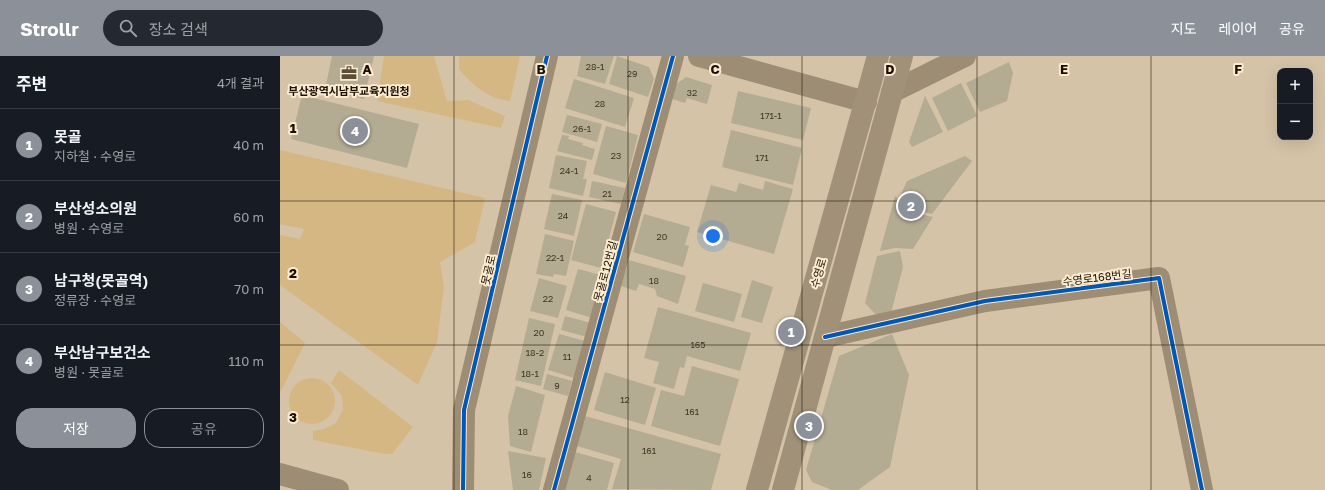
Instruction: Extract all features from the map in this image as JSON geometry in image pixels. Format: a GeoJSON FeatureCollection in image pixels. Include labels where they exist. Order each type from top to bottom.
{"type":"FeatureCollection","features":[{"type":"Feature","properties":{"kind":"main road","name":"수영로"},"geometry":{"type":"LineString","coordinates":[[758,490],[878,56]]}},
{"type":"Feature","properties":{"kind":"main road"},"geometry":{"type":"LineString","coordinates":[[784,490],[902,56]]}},
{"type":"Feature","properties":{"kind":"street","name":"못골로"},"geometry":{"type":"LineString","coordinates":[[463,490],[464,410],[547,56]]}},
{"type":"Feature","properties":{"kind":"street","name":"못골로12번길"},"geometry":{"type":"LineString","coordinates":[[554,490],[673,56]]}},
{"type":"Feature","properties":{"kind":"street"},"geometry":{"type":"LineString","coordinates":[[699,56],[866,102]]}},
{"type":"Feature","properties":{"kind":"street"},"geometry":{"type":"LineString","coordinates":[[892,92],[965,56]]}},
{"type":"Feature","properties":{"kind":"street","name":"수영로168번길"},"geometry":{"type":"LineString","coordinates":[[825,336],[985,301],[1159,278],[1202,490]]}},
{"type":"Feature","properties":{"kind":"street"},"geometry":{"type":"LineString","coordinates":[[280,474],[338,490]]}},
{"type":"Feature","properties":{"kind":"shaded area"},"geometry":{"type":"Polygon","coordinates":[[[384,56],[434,56],[447,101],[468,100],[505,116],[501,128],[377,101],[384,56]]]}},
{"type":"Feature","properties":{"kind":"shaded area"},"geometry":{"type":"Polygon","coordinates":[[[459,56],[520,56],[510,101],[488,94],[470,81],[459,69],[459,56]]]}},
{"type":"Feature","properties":{"kind":"shaded area"},"geometry":{"type":"Polygon","coordinates":[[[280,150],[485,198],[475,242],[440,262],[444,287],[437,342],[418,385],[280,285],[280,235],[300,239],[304,229],[280,224],[280,150]]]}},
{"type":"Feature","properties":{"kind":"shaded area"},"geometry":{"type":"Polygon","coordinates":[[[280,322],[305,343],[280,393],[280,322]]]}},
{"type":"Feature","properties":{"kind":"shaded area"},"geometry":{"type":"Polygon","coordinates":[[[339,370],[413,427],[392,454],[385,454],[313,440],[313,431],[324,429],[336,423],[343,409],[342,396],[331,383],[339,370]]]}},
{"type":"Feature","properties":{"kind":"shaded area"},"geometry":{"type":"Polygon","coordinates":[[[317,378],[329,384],[334,392],[334,410],[329,418],[321,423],[307,424],[295,418],[290,410],[289,396],[295,384],[303,379],[317,378]]]}},
{"type":"Feature","properties":{"kind":"building","name":"부산광역시남부교육지원청"},"geometry":{"type":"Polygon","coordinates":[[[332,56],[374,56],[364,99],[325,90],[332,56]]]}},
{"type":"Feature","properties":{"kind":"building"},"geometry":{"type":"Polygon","coordinates":[[[581,56],[614,56],[605,84],[577,76],[581,56]]]}},
{"type":"Feature","properties":{"kind":"building"},"geometry":{"type":"Polygon","coordinates":[[[617,56],[649,67],[654,79],[648,97],[609,84],[617,56]]]}},
{"type":"Feature","properties":{"kind":"building"},"geometry":{"type":"Polygon","coordinates":[[[1009,62],[1013,73],[1007,101],[980,112],[966,83],[1009,62]]]}},
{"type":"Feature","properties":{"kind":"building"},"geometry":{"type":"Polygon","coordinates":[[[686,77],[712,85],[707,104],[687,98],[685,103],[672,99],[675,85],[686,77]]]}},
{"type":"Feature","properties":{"kind":"building"},"geometry":{"type":"Polygon","coordinates":[[[574,79],[634,98],[625,127],[565,108],[574,79]]]}},
{"type":"Feature","properties":{"kind":"building"},"geometry":{"type":"Polygon","coordinates":[[[961,83],[977,116],[948,131],[932,98],[961,83]]]}},
{"type":"Feature","properties":{"kind":"building"},"geometry":{"type":"Polygon","coordinates":[[[738,91],[811,108],[803,140],[731,123],[738,91]]]}},
{"type":"Feature","properties":{"kind":"building"},"geometry":{"type":"Polygon","coordinates":[[[302,95],[419,124],[407,168],[291,139],[302,95]]]}},
{"type":"Feature","properties":{"kind":"building"},"geometry":{"type":"Polygon","coordinates":[[[925,96],[943,132],[912,147],[909,142],[925,96]]]}},
{"type":"Feature","properties":{"kind":"building"},"geometry":{"type":"Polygon","coordinates":[[[567,115],[602,124],[597,142],[562,132],[567,115]]]}},
{"type":"Feature","properties":{"kind":"building"},"geometry":{"type":"Polygon","coordinates":[[[606,126],[638,135],[626,183],[593,174],[606,126]]]}},
{"type":"Feature","properties":{"kind":"building"},"geometry":{"type":"Polygon","coordinates":[[[731,130],[802,148],[793,185],[722,167],[731,130]]]}},
{"type":"Feature","properties":{"kind":"building"},"geometry":{"type":"Polygon","coordinates":[[[562,135],[569,136],[568,139],[583,143],[582,145],[595,149],[592,160],[557,151],[562,135]]]}},
{"type":"Feature","properties":{"kind":"building"},"geometry":{"type":"Polygon","coordinates":[[[556,155],[587,161],[583,179],[587,179],[583,196],[549,188],[556,155]]]}},
{"type":"Feature","properties":{"kind":"building"},"geometry":{"type":"Polygon","coordinates":[[[965,156],[972,161],[932,214],[914,209],[901,194],[907,181],[965,156]]]}},
{"type":"Feature","properties":{"kind":"building"},"geometry":{"type":"Polygon","coordinates":[[[592,181],[625,188],[621,204],[589,197],[592,181]]]}},
{"type":"Feature","properties":{"kind":"building"},"geometry":{"type":"Polygon","coordinates":[[[765,181],[793,189],[774,254],[697,232],[711,185],[736,192],[739,183],[763,190],[765,181]]]}},
{"type":"Feature","properties":{"kind":"building"},"geometry":{"type":"Polygon","coordinates":[[[552,194],[582,200],[574,236],[544,229],[552,194]]]}},
{"type":"Feature","properties":{"kind":"building"},"geometry":{"type":"Polygon","coordinates":[[[895,196],[914,213],[933,217],[913,249],[895,248],[880,251],[895,196]]]}},
{"type":"Feature","properties":{"kind":"building"},"geometry":{"type":"Polygon","coordinates":[[[586,204],[616,212],[601,268],[571,260],[586,204]]]}},
{"type":"Feature","properties":{"kind":"building"},"geometry":{"type":"Polygon","coordinates":[[[644,214],[690,227],[685,245],[689,246],[683,267],[633,252],[644,214]]]}},
{"type":"Feature","properties":{"kind":"building"},"geometry":{"type":"Polygon","coordinates":[[[545,234],[574,241],[566,276],[554,274],[553,277],[536,274],[545,234]]]}},
{"type":"Feature","properties":{"kind":"building"},"geometry":{"type":"Polygon","coordinates":[[[900,251],[903,267],[891,313],[878,317],[865,303],[877,256],[900,251]]]}},
{"type":"Feature","properties":{"kind":"building"},"geometry":{"type":"Polygon","coordinates":[[[629,260],[686,276],[678,304],[657,296],[655,289],[639,284],[636,291],[621,286],[629,260]]]}},
{"type":"Feature","properties":{"kind":"building"},"geometry":{"type":"Polygon","coordinates":[[[578,269],[604,276],[592,318],[566,310],[578,269]]]}},
{"type":"Feature","properties":{"kind":"building"},"geometry":{"type":"Polygon","coordinates":[[[539,278],[567,286],[558,318],[530,311],[539,278]]]}},
{"type":"Feature","properties":{"kind":"building"},"geometry":{"type":"Polygon","coordinates":[[[752,280],[773,287],[762,323],[741,317],[752,280]]]}},
{"type":"Feature","properties":{"kind":"building"},"geometry":{"type":"Polygon","coordinates":[[[703,283],[742,294],[734,322],[695,311],[703,283]]]}},
{"type":"Feature","properties":{"kind":"building"},"geometry":{"type":"Polygon","coordinates":[[[658,307],[751,333],[740,371],[687,356],[684,368],[680,367],[674,389],[653,383],[659,362],[644,358],[658,307]]]}},
{"type":"Feature","properties":{"kind":"building"},"geometry":{"type":"Polygon","coordinates":[[[565,316],[591,323],[587,337],[561,330],[565,316]]]}},
{"type":"Feature","properties":{"kind":"building"},"geometry":{"type":"Polygon","coordinates":[[[529,318],[555,324],[541,386],[515,380],[529,318]]]}},
{"type":"Feature","properties":{"kind":"building"},"geometry":{"type":"Polygon","coordinates":[[[559,334],[585,341],[574,378],[548,370],[559,334]]]}},
{"type":"Feature","properties":{"kind":"building"},"geometry":{"type":"Polygon","coordinates":[[[892,334],[909,375],[890,467],[858,490],[832,490],[812,482],[806,470],[839,356],[892,334]]]}},
{"type":"Feature","properties":{"kind":"building"},"geometry":{"type":"Polygon","coordinates":[[[692,366],[739,379],[720,446],[651,426],[661,390],[684,396],[692,366]]]}},
{"type":"Feature","properties":{"kind":"building"},"geometry":{"type":"Polygon","coordinates":[[[605,372],[656,388],[645,425],[594,410],[605,372]]]}},
{"type":"Feature","properties":{"kind":"building"},"geometry":{"type":"Polygon","coordinates":[[[547,374],[572,381],[568,396],[543,389],[547,374]]]}},
{"type":"Feature","properties":{"kind":"building"},"geometry":{"type":"Polygon","coordinates":[[[516,386],[545,395],[531,452],[510,446],[508,416],[516,386]]]}},
{"type":"Feature","properties":{"kind":"building"},"geometry":{"type":"Polygon","coordinates":[[[585,416],[721,454],[711,490],[612,489],[621,459],[577,446],[585,416]]]}},
{"type":"Feature","properties":{"kind":"building"},"geometry":{"type":"Polygon","coordinates":[[[508,451],[546,458],[539,490],[513,490],[508,451]]]}},
{"type":"Feature","properties":{"kind":"building"},"geometry":{"type":"Polygon","coordinates":[[[575,452],[614,463],[607,490],[564,490],[575,452]]]}},
{"type":"Feature","properties":{"kind":"cycle path"},"geometry":{"type":"LineString","coordinates":[[463,490],[464,410],[547,56]]}},
{"type":"Feature","properties":{"kind":"cycle path"},"geometry":{"type":"LineString","coordinates":[[554,490],[673,56]]}},
{"type":"Feature","properties":{"kind":"cycle path"},"geometry":{"type":"LineString","coordinates":[[825,337],[985,301],[1159,278],[1202,490]]}},
{"type":"Feature","properties":{"kind":"place","name":"부산광역시남부교육지원청"},"geometry":{"type":"Point","coordinates":[349,73]}},
{"type":"Feature","properties":{"kind":"place","name":"부산남구보건소"},"geometry":{"type":"Point","coordinates":[355,131]}},
{"type":"Feature","properties":{"kind":"place","name":"부산성소의원"},"geometry":{"type":"Point","coordinates":[911,206]}},
{"type":"Feature","properties":{"kind":"place","name":"못골"},"geometry":{"type":"Point","coordinates":[791,332]}},
{"type":"Feature","properties":{"kind":"place","name":"남구청(못골역)"},"geometry":{"type":"Point","coordinates":[809,426]}}]}
